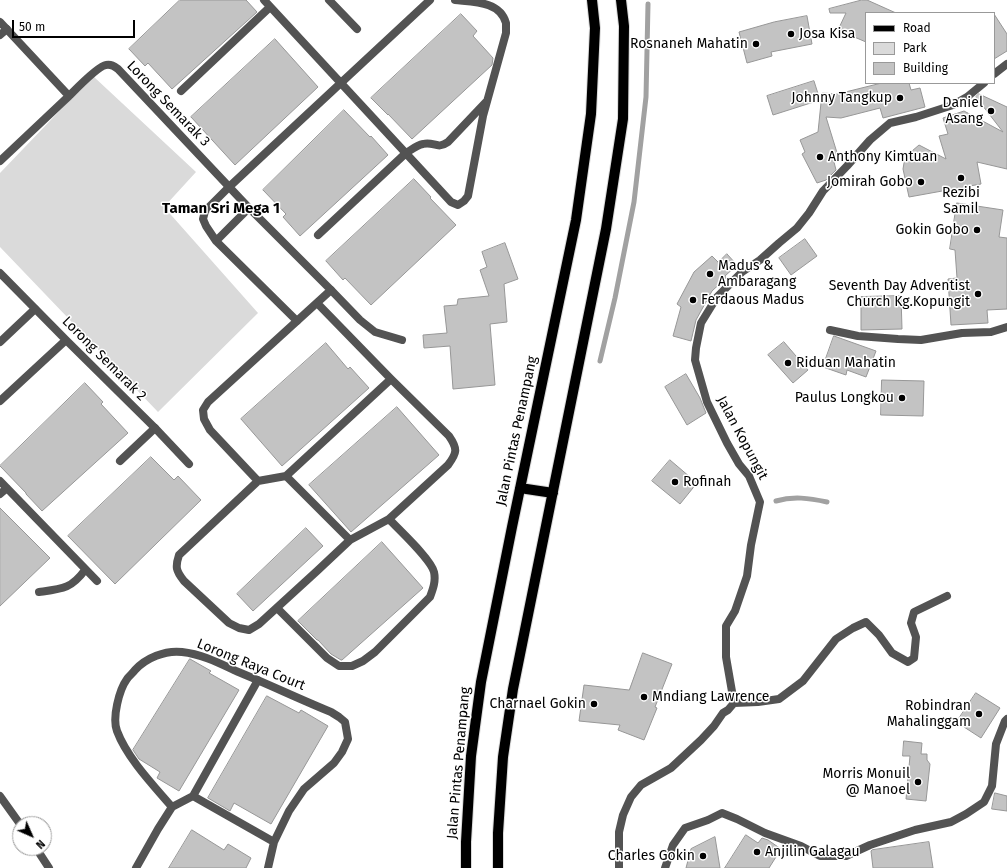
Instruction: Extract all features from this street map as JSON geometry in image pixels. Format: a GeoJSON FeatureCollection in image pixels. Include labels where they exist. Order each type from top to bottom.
{"type":"FeatureCollection","features":[{"type":"Feature","properties":{"kind":"main road","name":"Jalan Pintas Penampang"},"geometry":{"type":"LineString","coordinates":[[466,868],[471,756],[481,682],[576,220],[592,114],[595,28],[592,0]]}},
{"type":"Feature","properties":{"kind":"main road"},"geometry":{"type":"LineString","coordinates":[[498,868],[498,833],[503,758],[513,689],[606,229],[623,119],[624,26],[621,0]]}},
{"type":"Feature","properties":{"kind":"main road"},"geometry":{"type":"LineString","coordinates":[[520,488],[553,493]]}},
{"type":"Feature","properties":{"kind":"street"},"geometry":{"type":"LineString","coordinates":[[264,0],[451,202],[458,204],[464,201],[468,196],[483,116],[506,33],[506,23],[495,8],[486,4],[455,0]]}},
{"type":"Feature","properties":{"kind":"street"},"geometry":{"type":"LineString","coordinates":[[330,0],[357,29]]}},
{"type":"Feature","properties":{"kind":"street"},"geometry":{"type":"LineString","coordinates":[[297,321],[216,241],[203,219],[205,211],[430,0]]}},
{"type":"Feature","properties":{"kind":"street"},"geometry":{"type":"LineString","coordinates":[[181,91],[270,7]]}},
{"type":"Feature","properties":{"kind":"street"},"geometry":{"type":"LineString","coordinates":[[0,22],[69,96],[0,161]]}},
{"type":"Feature","properties":{"kind":"street"},"geometry":{"type":"LineString","coordinates":[[0,35],[6,29]]}},
{"type":"Feature","properties":{"kind":"street"},"geometry":{"type":"LineString","coordinates":[[995,73],[1007,64]]}},
{"type":"Feature","properties":{"kind":"street","name":"Lorong Semarak 3"},"geometry":{"type":"LineString","coordinates":[[69,96],[98,68],[104,65],[112,65],[118,69],[229,187]]}},
{"type":"Feature","properties":{"kind":"street","name":"Jalan Kopungit"},"geometry":{"type":"LineString","coordinates":[[734,703],[726,657],[726,626],[735,611],[746,576],[760,502],[748,476],[727,443],[707,402],[695,360],[701,323],[717,297],[726,287],[742,272],[760,260],[797,228],[823,191],[870,140],[890,123],[916,117],[953,105],[967,97],[983,84]]}},
{"type":"Feature","properties":{"kind":"street"},"geometry":{"type":"LineString","coordinates":[[318,235],[406,153],[422,144],[428,143],[438,146],[448,142],[487,102]]}},
{"type":"Feature","properties":{"kind":"street"},"geometry":{"type":"LineString","coordinates":[[229,187],[360,320],[375,332],[402,340]]}},
{"type":"Feature","properties":{"kind":"street"},"geometry":{"type":"LineString","coordinates":[[216,241],[249,208]]}},
{"type":"Feature","properties":{"kind":"street","name":"Lorong Semarak 2"},"geometry":{"type":"LineString","coordinates":[[0,274],[155,428],[189,464]]}},
{"type":"Feature","properties":{"kind":"street"},"geometry":{"type":"LineString","coordinates":[[258,481],[210,430],[204,419],[203,410],[208,402],[331,290]]}},
{"type":"Feature","properties":{"kind":"street"},"geometry":{"type":"LineString","coordinates":[[317,303],[449,436],[454,443],[454,456],[448,465],[389,520],[350,540],[259,624],[249,630],[239,628],[229,623],[184,581],[178,573],[176,564],[179,555],[258,481],[286,476],[391,379]]}},
{"type":"Feature","properties":{"kind":"street"},"geometry":{"type":"LineString","coordinates":[[0,342],[36,309]]}},
{"type":"Feature","properties":{"kind":"street"},"geometry":{"type":"LineString","coordinates":[[830,330],[858,336],[921,340],[962,333],[991,332],[1007,326]]}},
{"type":"Feature","properties":{"kind":"street"},"geometry":{"type":"LineString","coordinates":[[0,401],[66,340]]}},
{"type":"Feature","properties":{"kind":"street"},"geometry":{"type":"LineString","coordinates":[[120,461],[155,428]]}},
{"type":"Feature","properties":{"kind":"street"},"geometry":{"type":"LineString","coordinates":[[286,476],[350,540]]}},
{"type":"Feature","properties":{"kind":"street"},"geometry":{"type":"LineString","coordinates":[[0,481],[97,581]]}},
{"type":"Feature","properties":{"kind":"street"},"geometry":{"type":"LineString","coordinates":[[0,494],[7,488]]}},
{"type":"Feature","properties":{"kind":"street"},"geometry":{"type":"LineString","coordinates":[[277,608],[327,658],[339,666],[352,666],[363,661],[430,597],[434,586],[434,572],[428,560],[389,520]]}},
{"type":"Feature","properties":{"kind":"street"},"geometry":{"type":"LineString","coordinates":[[39,592],[58,590],[68,587],[86,570]]}},
{"type":"Feature","properties":{"kind":"street"},"geometry":{"type":"LineString","coordinates":[[619,868],[619,832],[631,797],[641,785],[671,768],[701,740],[714,726],[722,713],[728,710],[734,703],[779,699],[803,681],[836,639],[866,622],[879,634],[892,653],[908,662],[914,658],[916,637],[911,623],[914,612],[947,596]]}},
{"type":"Feature","properties":{"kind":"street","name":"Lorong Raya Court"},"geometry":{"type":"LineString","coordinates":[[172,807],[140,769],[116,730],[115,717],[117,701],[126,680],[139,666],[155,656],[168,652],[193,654],[214,661],[331,712],[339,717],[345,722],[348,739],[342,752],[334,763],[304,789],[290,811],[274,842],[268,868]]}},
{"type":"Feature","properties":{"kind":"street"},"geometry":{"type":"LineString","coordinates":[[136,868],[172,807],[193,796],[258,680]]}},
{"type":"Feature","properties":{"kind":"street"},"geometry":{"type":"LineString","coordinates":[[665,868],[673,845],[685,828],[708,820],[722,813],[765,833],[801,846],[820,856],[846,856],[870,845],[915,830],[951,822],[984,802],[992,786],[996,744],[1007,719]]}},
{"type":"Feature","properties":{"kind":"street"},"geometry":{"type":"LineString","coordinates":[[0,796],[14,816]]}},
{"type":"Feature","properties":{"kind":"street"},"geometry":{"type":"LineString","coordinates":[[193,796],[274,842]]}},
{"type":"Feature","properties":{"kind":"street"},"geometry":{"type":"LineString","coordinates":[[41,856],[49,868]]}},
{"type":"Feature","properties":{"kind":"green space"},"geometry":{"type":"Polygon","coordinates":[[[93,76],[196,172],[164,207],[258,313],[158,412],[0,247],[0,173],[93,76]]]}},
{"type":"Feature","properties":{"kind":"building"},"geometry":{"type":"Polygon","coordinates":[[[180,0],[246,0],[257,12],[172,89],[148,63],[145,66],[129,49],[180,0]]]}},
{"type":"Feature","properties":{"kind":"building"},"geometry":{"type":"Polygon","coordinates":[[[867,0],[894,12],[865,12],[865,42],[838,30],[846,13],[830,13],[829,9],[867,0]]]}},
{"type":"Feature","properties":{"kind":"building"},"geometry":{"type":"Polygon","coordinates":[[[461,14],[477,31],[473,36],[493,58],[492,65],[412,139],[371,98],[461,14]]]}},
{"type":"Feature","properties":{"kind":"building"},"geometry":{"type":"Polygon","coordinates":[[[807,16],[812,44],[771,52],[772,56],[747,63],[739,32],[774,22],[807,16]]]}},
{"type":"Feature","properties":{"kind":"building"},"geometry":{"type":"Polygon","coordinates":[[[995,16],[1007,34],[1007,51],[995,58],[995,16]]]}},
{"type":"Feature","properties":{"kind":"building"},"geometry":{"type":"Polygon","coordinates":[[[275,39],[318,87],[235,165],[191,117],[275,39]]]}},
{"type":"Feature","properties":{"kind":"building"},"geometry":{"type":"Polygon","coordinates":[[[814,81],[820,100],[773,115],[767,96],[814,81]]]}},
{"type":"Feature","properties":{"kind":"building"},"geometry":{"type":"Polygon","coordinates":[[[878,84],[909,84],[911,90],[920,88],[925,107],[883,118],[880,108],[841,118],[826,117],[838,156],[833,158],[836,170],[826,180],[817,183],[802,154],[805,152],[800,140],[818,132],[822,93],[837,94],[878,84]]]}},
{"type":"Feature","properties":{"kind":"building"},"geometry":{"type":"Polygon","coordinates":[[[979,94],[1007,107],[1007,169],[977,162],[981,184],[909,197],[903,169],[905,157],[919,145],[946,159],[939,136],[948,134],[943,118],[964,111],[1003,132],[976,97],[979,94]]]}},
{"type":"Feature","properties":{"kind":"building"},"geometry":{"type":"Polygon","coordinates":[[[344,110],[388,155],[300,236],[283,217],[286,214],[263,190],[344,110]]]}},
{"type":"Feature","properties":{"kind":"building"},"geometry":{"type":"Polygon","coordinates":[[[414,179],[456,225],[371,305],[345,278],[343,280],[326,261],[414,179]]]}},
{"type":"Feature","properties":{"kind":"building"},"geometry":{"type":"Polygon","coordinates":[[[957,203],[1003,210],[999,237],[1007,238],[1007,309],[987,310],[988,323],[951,325],[948,279],[957,278],[955,250],[950,249],[957,203]]]}},
{"type":"Feature","properties":{"kind":"building"},"geometry":{"type":"Polygon","coordinates":[[[805,239],[817,256],[791,275],[779,258],[805,239]]]}},
{"type":"Feature","properties":{"kind":"building"},"geometry":{"type":"Polygon","coordinates":[[[505,243],[518,279],[504,284],[507,322],[490,324],[495,385],[453,389],[450,346],[424,348],[423,335],[447,333],[444,306],[457,305],[458,299],[489,296],[480,270],[487,267],[482,252],[505,243]]]}},
{"type":"Feature","properties":{"kind":"building"},"geometry":{"type":"Polygon","coordinates":[[[727,254],[737,265],[712,291],[696,320],[691,341],[673,336],[681,307],[677,304],[694,272],[712,256],[718,262],[727,254]]]}},
{"type":"Feature","properties":{"kind":"building"},"geometry":{"type":"Polygon","coordinates":[[[901,296],[902,329],[861,330],[861,297],[901,296]]]}},
{"type":"Feature","properties":{"kind":"building"},"geometry":{"type":"Polygon","coordinates":[[[834,336],[876,351],[866,377],[847,370],[846,375],[823,367],[834,336]]]}},
{"type":"Feature","properties":{"kind":"building","name":"Riduan Mahatin"},"geometry":{"type":"Polygon","coordinates":[[[784,342],[808,370],[793,383],[768,355],[784,342]]]}},
{"type":"Feature","properties":{"kind":"building"},"geometry":{"type":"Polygon","coordinates":[[[326,343],[348,369],[350,367],[369,388],[282,466],[241,419],[326,343]]]}},
{"type":"Feature","properties":{"kind":"building"},"geometry":{"type":"Polygon","coordinates":[[[686,374],[700,398],[706,413],[687,425],[665,387],[686,374]]]}},
{"type":"Feature","properties":{"kind":"building","name":"Paulus Longkou"},"geometry":{"type":"Polygon","coordinates":[[[882,380],[924,381],[923,416],[881,415],[882,380]]]}},
{"type":"Feature","properties":{"kind":"building"},"geometry":{"type":"Polygon","coordinates":[[[85,383],[103,402],[101,404],[128,433],[42,511],[0,466],[85,383]]]}},
{"type":"Feature","properties":{"kind":"building"},"geometry":{"type":"Polygon","coordinates":[[[397,407],[439,455],[351,532],[309,485],[397,407]]]}},
{"type":"Feature","properties":{"kind":"building"},"geometry":{"type":"Polygon","coordinates":[[[151,457],[174,480],[178,476],[201,500],[115,584],[68,536],[151,457]]]}},
{"type":"Feature","properties":{"kind":"building","name":"Rofinah"},"geometry":{"type":"Polygon","coordinates":[[[670,460],[697,483],[680,504],[652,481],[670,460]]]}},
{"type":"Feature","properties":{"kind":"building"},"geometry":{"type":"Polygon","coordinates":[[[0,508],[50,558],[0,606],[0,508]]]}},
{"type":"Feature","properties":{"kind":"building"},"geometry":{"type":"Polygon","coordinates":[[[306,528],[323,546],[253,611],[237,594],[306,528]]]}},
{"type":"Feature","properties":{"kind":"building"},"geometry":{"type":"Polygon","coordinates":[[[382,542],[423,588],[341,660],[331,654],[298,621],[382,542]]]}},
{"type":"Feature","properties":{"kind":"building"},"geometry":{"type":"Polygon","coordinates":[[[643,653],[672,664],[644,740],[618,730],[620,725],[579,721],[584,685],[629,690],[643,653]]]}},
{"type":"Feature","properties":{"kind":"building"},"geometry":{"type":"Polygon","coordinates":[[[190,659],[211,671],[209,673],[239,690],[179,791],[157,778],[160,772],[139,759],[133,750],[190,659]]]}},
{"type":"Feature","properties":{"kind":"building","name":"Robindran Mahalinggam"},"geometry":{"type":"Polygon","coordinates":[[[976,693],[1000,708],[981,738],[964,727],[964,724],[958,720],[976,693]]]}},
{"type":"Feature","properties":{"kind":"building"},"geometry":{"type":"Polygon","coordinates":[[[267,696],[299,713],[301,710],[328,726],[271,824],[234,803],[230,811],[208,798],[267,696]]]}},
{"type":"Feature","properties":{"kind":"building","name":"Morris Monuil @ Manoel"},"geometry":{"type":"Polygon","coordinates":[[[904,741],[922,743],[921,754],[927,754],[927,760],[930,764],[926,801],[906,799],[910,756],[903,756],[904,741]]]}},
{"type":"Feature","properties":{"kind":"building"},"geometry":{"type":"Polygon","coordinates":[[[995,793],[1007,796],[1007,811],[992,809],[995,793]]]}},
{"type":"Feature","properties":{"kind":"building"},"geometry":{"type":"Polygon","coordinates":[[[192,830],[224,850],[228,844],[251,858],[246,868],[169,868],[192,830]]]}},
{"type":"Feature","properties":{"kind":"building","name":"Anjilin Galagau"},"geometry":{"type":"Polygon","coordinates":[[[746,835],[758,843],[762,838],[768,840],[781,849],[769,868],[725,868],[746,835]]]}},
{"type":"Feature","properties":{"kind":"building","name":"Charles Gokin"},"geometry":{"type":"Polygon","coordinates":[[[715,837],[720,868],[686,868],[691,849],[715,837]]]}},
{"type":"Feature","properties":{"kind":"building"},"geometry":{"type":"Polygon","coordinates":[[[929,842],[933,868],[873,868],[872,850],[929,842]]]}},
{"type":"Feature","properties":{"kind":"waterway"},"geometry":{"type":"LineString","coordinates":[[600,361],[615,298],[634,202],[646,97],[648,4]]}},
{"type":"Feature","properties":{"kind":"waterway"},"geometry":{"type":"LineString","coordinates":[[776,501],[789,498],[801,498],[827,502]]}},
{"type":"Feature","properties":{"kind":"place","name":"Josa Kisa"},"geometry":{"type":"Point","coordinates":[791,34]}},
{"type":"Feature","properties":{"kind":"place","name":"Rosnaneh Mahatin"},"geometry":{"type":"Point","coordinates":[756,44]}},
{"type":"Feature","properties":{"kind":"place","name":"Johnny Tangkup"},"geometry":{"type":"Point","coordinates":[900,98]}},
{"type":"Feature","properties":{"kind":"place","name":"Daniel Asang"},"geometry":{"type":"Point","coordinates":[991,111]}},
{"type":"Feature","properties":{"kind":"place","name":"Anthony Kimtuan"},"geometry":{"type":"Point","coordinates":[820,157]}},
{"type":"Feature","properties":{"kind":"place","name":"Rezibi Samil"},"geometry":{"type":"Point","coordinates":[961,178]}},
{"type":"Feature","properties":{"kind":"place","name":"Jomirah Gobo"},"geometry":{"type":"Point","coordinates":[921,182]}},
{"type":"Feature","properties":{"kind":"place","name":"Gokin Gobo"},"geometry":{"type":"Point","coordinates":[977,230]}},
{"type":"Feature","properties":{"kind":"place","name":"Madus & Ambaragang"},"geometry":{"type":"Point","coordinates":[710,274]}},
{"type":"Feature","properties":{"kind":"place","name":"Seventh Day Adventist Church Kg.Kopungit"},"geometry":{"type":"Point","coordinates":[978,294]}},
{"type":"Feature","properties":{"kind":"place","name":"Ferdaous Madus"},"geometry":{"type":"Point","coordinates":[693,300]}},
{"type":"Feature","properties":{"kind":"place","name":"Riduan Mahatin"},"geometry":{"type":"Point","coordinates":[788,363]}},
{"type":"Feature","properties":{"kind":"place","name":"Paulus Longkou"},"geometry":{"type":"Point","coordinates":[902,398]}},
{"type":"Feature","properties":{"kind":"place","name":"Rofinah"},"geometry":{"type":"Point","coordinates":[675,482]}},
{"type":"Feature","properties":{"kind":"place","name":"Mndiang Lawrence"},"geometry":{"type":"Point","coordinates":[644,697]}},
{"type":"Feature","properties":{"kind":"place","name":"Charnael Gokin"},"geometry":{"type":"Point","coordinates":[594,704]}},
{"type":"Feature","properties":{"kind":"place","name":"Robindran Mahalinggam"},"geometry":{"type":"Point","coordinates":[979,714]}},
{"type":"Feature","properties":{"kind":"place","name":"Morris Monuil @ Manoel"},"geometry":{"type":"Point","coordinates":[918,782]}},
{"type":"Feature","properties":{"kind":"place","name":"Anjilin Galagau"},"geometry":{"type":"Point","coordinates":[757,852]}},
{"type":"Feature","properties":{"kind":"place","name":"Charles Gokin"},"geometry":{"type":"Point","coordinates":[703,856]}},
{"type":"Feature","properties":{"kind":"district","name":"Taman Sri Mega 1"},"geometry":{"type":"Point","coordinates":[221,209]}}]}
